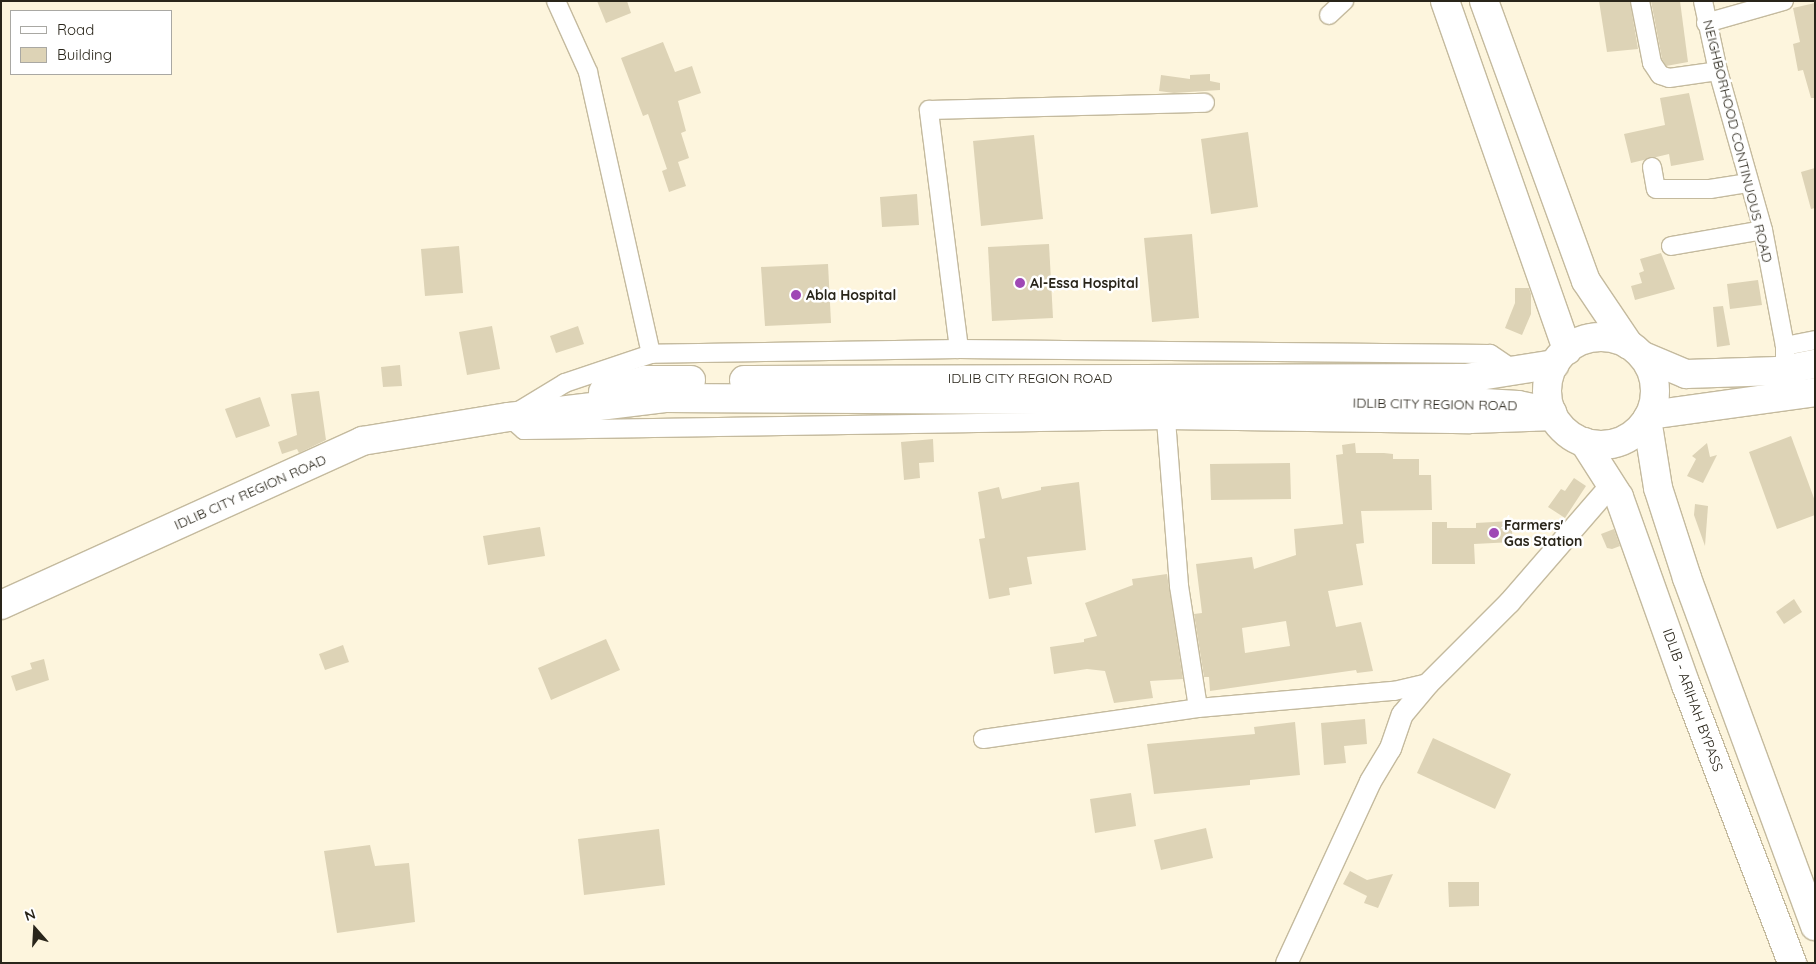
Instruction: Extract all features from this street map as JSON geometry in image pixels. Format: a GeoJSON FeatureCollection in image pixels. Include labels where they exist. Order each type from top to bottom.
{"type":"FeatureCollection","features":[{"type":"Feature","properties":{"kind":"main road"},"geometry":{"type":"LineString","coordinates":[[1445,1],[1560,357]]}},
{"type":"Feature","properties":{"kind":"main road"},"geometry":{"type":"LineString","coordinates":[[1484,1],[1586,281],[1636,351],[1655,384],[1648,417],[1658,488],[1686,578],[1815,926]]}},
{"type":"Feature","properties":{"kind":"main road"},"geometry":{"type":"LineString","coordinates":[[1807,397],[1648,417],[1624,440],[1604,444],[1584,442],[1568,434],[1554,417],[1547,393],[1560,357],[1583,340],[1602,337],[1686,374],[1785,358],[1815,364]]}},
{"type":"Feature","properties":{"kind":"main road","name":"IDLIB CITY REGION ROAD"},"geometry":{"type":"LineString","coordinates":[[510,417],[645,380],[1467,378],[1514,370],[1560,357]]}},
{"type":"Feature","properties":{"kind":"main road","name":"IDLIB CITY REGION ROAD"},"geometry":{"type":"LineString","coordinates":[[1,605],[362,441],[510,417],[665,398],[1468,402],[1518,405],[1554,417]]}},
{"type":"Feature","properties":{"kind":"main road","name":"IDLIB - ARIHAH BYPASS"},"geometry":{"type":"LineString","coordinates":[[1584,442],[1612,483],[1792,963]]}},
{"type":"Feature","properties":{"kind":"street"},"geometry":{"type":"LineString","coordinates":[[556,1],[588,72],[651,354]]}},
{"type":"Feature","properties":{"kind":"street"},"geometry":{"type":"LineString","coordinates":[[1329,14],[1344,1]]}},
{"type":"Feature","properties":{"kind":"street"},"geometry":{"type":"LineString","coordinates":[[1640,1],[1656,72],[1668,78],[1718,71]]}},
{"type":"Feature","properties":{"kind":"street","name":"NEIGHBORHOOD CONTINUOUS ROAD"},"geometry":{"type":"LineString","coordinates":[[1703,1],[1706,24],[1718,71],[1763,230],[1785,358]]}},
{"type":"Feature","properties":{"kind":"street"},"geometry":{"type":"LineString","coordinates":[[1706,24],[1784,1]]}},
{"type":"Feature","properties":{"kind":"street"},"geometry":{"type":"LineString","coordinates":[[958,349],[929,110],[1205,103]]}},
{"type":"Feature","properties":{"kind":"street"},"geometry":{"type":"LineString","coordinates":[[1652,168],[1656,190],[1710,190],[1749,183]]}},
{"type":"Feature","properties":{"kind":"street"},"geometry":{"type":"LineString","coordinates":[[1671,246],[1763,230]]}},
{"type":"Feature","properties":{"kind":"street"},"geometry":{"type":"LineString","coordinates":[[1785,358],[1815,340]]}},
{"type":"Feature","properties":{"kind":"street"},"geometry":{"type":"LineString","coordinates":[[1514,370],[1490,354],[958,349],[651,354],[565,384],[510,417],[524,430],[1166,420],[1470,424],[1554,417]]}},
{"type":"Feature","properties":{"kind":"street"},"geometry":{"type":"LineString","coordinates":[[1166,420],[1179,586],[1198,708]]}},
{"type":"Feature","properties":{"kind":"street"},"geometry":{"type":"LineString","coordinates":[[1286,963],[1370,781],[1390,748],[1402,714],[1428,683],[1509,602],[1612,483]]}},
{"type":"Feature","properties":{"kind":"street"},"geometry":{"type":"LineString","coordinates":[[983,739],[1198,708],[1394,691],[1428,683]]}},
{"type":"Feature","properties":{"kind":"building"},"geometry":{"type":"Polygon","coordinates":[[[597,1],[627,1],[631,13],[606,23],[597,1]]]}},
{"type":"Feature","properties":{"kind":"building"},"geometry":{"type":"Polygon","coordinates":[[[1599,1],[1630,1],[1638,49],[1607,52],[1599,1]]]}},
{"type":"Feature","properties":{"kind":"building"},"geometry":{"type":"Polygon","coordinates":[[[1651,1],[1680,1],[1688,62],[1666,66],[1662,59],[1651,1]]]}},
{"type":"Feature","properties":{"kind":"building"},"geometry":{"type":"Polygon","coordinates":[[[1815,3],[1815,98],[1811,98],[1803,70],[1798,71],[1793,44],[1800,42],[1793,8],[1815,3]]]}},
{"type":"Feature","properties":{"kind":"building"},"geometry":{"type":"Polygon","coordinates":[[[663,42],[675,72],[692,66],[701,93],[678,101],[686,131],[681,133],[689,158],[678,162],[686,186],[669,192],[662,171],[667,169],[648,114],[643,116],[621,58],[663,42]]]}},
{"type":"Feature","properties":{"kind":"building"},"geometry":{"type":"Polygon","coordinates":[[[1210,74],[1210,81],[1220,83],[1220,90],[1174,93],[1159,91],[1161,75],[1190,79],[1190,75],[1210,74]]]}},
{"type":"Feature","properties":{"kind":"building"},"geometry":{"type":"Polygon","coordinates":[[[1689,93],[1704,160],[1671,166],[1669,154],[1631,163],[1624,134],[1665,125],[1660,98],[1689,93]]]}},
{"type":"Feature","properties":{"kind":"building"},"geometry":{"type":"Polygon","coordinates":[[[1248,132],[1258,207],[1211,214],[1201,139],[1248,132]]]}},
{"type":"Feature","properties":{"kind":"building"},"geometry":{"type":"Polygon","coordinates":[[[1034,135],[1043,219],[981,226],[973,141],[1034,135]]]}},
{"type":"Feature","properties":{"kind":"building"},"geometry":{"type":"Polygon","coordinates":[[[1815,168],[1815,208],[1811,209],[1801,172],[1815,168]]]}},
{"type":"Feature","properties":{"kind":"building"},"geometry":{"type":"Polygon","coordinates":[[[917,194],[919,225],[882,227],[880,197],[917,194]]]}},
{"type":"Feature","properties":{"kind":"building"},"geometry":{"type":"Polygon","coordinates":[[[1192,234],[1199,318],[1152,322],[1144,238],[1192,234]]]}},
{"type":"Feature","properties":{"kind":"building","name":"Al-Essa Hospital"},"geometry":{"type":"Polygon","coordinates":[[[1049,244],[1053,318],[992,321],[988,247],[1049,244]]]}},
{"type":"Feature","properties":{"kind":"building"},"geometry":{"type":"Polygon","coordinates":[[[459,246],[463,293],[425,296],[421,249],[459,246]]]}},
{"type":"Feature","properties":{"kind":"building"},"geometry":{"type":"Polygon","coordinates":[[[1661,253],[1675,289],[1635,300],[1631,286],[1642,283],[1639,273],[1644,271],[1640,259],[1661,253]]]}},
{"type":"Feature","properties":{"kind":"building","name":"Abla Hospital"},"geometry":{"type":"Polygon","coordinates":[[[828,264],[831,323],[765,326],[761,267],[828,264]]]}},
{"type":"Feature","properties":{"kind":"building"},"geometry":{"type":"Polygon","coordinates":[[[1758,280],[1762,305],[1730,309],[1727,284],[1758,280]]]}},
{"type":"Feature","properties":{"kind":"building"},"geometry":{"type":"Polygon","coordinates":[[[1515,288],[1529,288],[1531,294],[1531,314],[1522,335],[1505,328],[1515,303],[1515,288]]]}},
{"type":"Feature","properties":{"kind":"building"},"geometry":{"type":"Polygon","coordinates":[[[1723,306],[1730,345],[1717,347],[1713,307],[1723,306]]]}},
{"type":"Feature","properties":{"kind":"building"},"geometry":{"type":"Polygon","coordinates":[[[492,326],[500,369],[467,375],[459,332],[492,326]]]}},
{"type":"Feature","properties":{"kind":"building"},"geometry":{"type":"Polygon","coordinates":[[[578,326],[584,344],[556,353],[550,336],[578,326]]]}},
{"type":"Feature","properties":{"kind":"building"},"geometry":{"type":"Polygon","coordinates":[[[400,365],[402,386],[383,387],[381,367],[400,365]]]}},
{"type":"Feature","properties":{"kind":"building"},"geometry":{"type":"Polygon","coordinates":[[[319,391],[326,440],[299,453],[297,449],[282,454],[278,442],[297,435],[291,394],[319,391]]]}},
{"type":"Feature","properties":{"kind":"building"},"geometry":{"type":"Polygon","coordinates":[[[260,397],[270,426],[236,438],[225,409],[260,397]]]}},
{"type":"Feature","properties":{"kind":"building"},"geometry":{"type":"Polygon","coordinates":[[[1791,436],[1815,501],[1815,515],[1777,529],[1749,452],[1791,436]]]}},
{"type":"Feature","properties":{"kind":"building"},"geometry":{"type":"Polygon","coordinates":[[[933,439],[934,462],[919,463],[920,478],[904,480],[901,442],[933,439]]]}},
{"type":"Feature","properties":{"kind":"building"},"geometry":{"type":"Polygon","coordinates":[[[1355,443],[1356,453],[1384,453],[1393,454],[1393,459],[1419,459],[1419,475],[1431,475],[1432,510],[1361,511],[1364,543],[1356,544],[1363,585],[1328,591],[1336,627],[1361,622],[1373,671],[1357,673],[1356,670],[1210,691],[1209,677],[1204,677],[1194,614],[1202,613],[1196,564],[1252,557],[1254,569],[1296,555],[1294,529],[1343,524],[1336,455],[1343,454],[1342,445],[1355,443]],[[1286,621],[1242,628],[1245,653],[1290,646],[1286,621]]]}},
{"type":"Feature","properties":{"kind":"building"},"geometry":{"type":"Polygon","coordinates":[[[1707,443],[1710,457],[1717,455],[1703,483],[1687,476],[1696,459],[1692,456],[1707,443]]]}},
{"type":"Feature","properties":{"kind":"building"},"geometry":{"type":"Polygon","coordinates":[[[1290,463],[1291,499],[1211,500],[1210,464],[1290,463]]]}},
{"type":"Feature","properties":{"kind":"building"},"geometry":{"type":"Polygon","coordinates":[[[1574,478],[1586,486],[1565,518],[1548,507],[1561,489],[1565,491],[1574,478]]]}},
{"type":"Feature","properties":{"kind":"building"},"geometry":{"type":"Polygon","coordinates":[[[1079,482],[1086,550],[1027,557],[1032,584],[1009,588],[1010,595],[989,599],[979,539],[985,538],[978,492],[999,487],[1002,499],[1041,490],[1041,487],[1079,482]]]}},
{"type":"Feature","properties":{"kind":"building"},"geometry":{"type":"Polygon","coordinates":[[[1695,504],[1708,506],[1705,546],[1694,515],[1695,504]]]}},
{"type":"Feature","properties":{"kind":"building"},"geometry":{"type":"Polygon","coordinates":[[[1511,521],[1513,542],[1474,544],[1475,564],[1432,564],[1432,522],[1447,522],[1447,528],[1476,528],[1476,523],[1511,521]]]}},
{"type":"Feature","properties":{"kind":"building"},"geometry":{"type":"Polygon","coordinates":[[[540,527],[545,556],[488,565],[483,536],[540,527]]]}},
{"type":"Feature","properties":{"kind":"building"},"geometry":{"type":"Polygon","coordinates":[[[1614,529],[1620,546],[1612,549],[1607,548],[1601,534],[1614,529]]]}},
{"type":"Feature","properties":{"kind":"building"},"geometry":{"type":"Polygon","coordinates":[[[1167,574],[1183,679],[1150,681],[1153,698],[1114,703],[1105,671],[1087,669],[1054,674],[1050,647],[1084,642],[1084,639],[1097,636],[1085,603],[1133,585],[1132,579],[1167,574]]]}},
{"type":"Feature","properties":{"kind":"building"},"geometry":{"type":"Polygon","coordinates":[[[1794,599],[1802,612],[1784,624],[1776,612],[1794,599]]]}},
{"type":"Feature","properties":{"kind":"building"},"geometry":{"type":"Polygon","coordinates":[[[606,639],[620,670],[551,700],[538,668],[606,639]]]}},
{"type":"Feature","properties":{"kind":"building"},"geometry":{"type":"Polygon","coordinates":[[[343,645],[349,662],[325,670],[319,654],[343,645]]]}},
{"type":"Feature","properties":{"kind":"building"},"geometry":{"type":"Polygon","coordinates":[[[44,659],[49,680],[16,691],[11,676],[32,669],[30,663],[44,659]]]}},
{"type":"Feature","properties":{"kind":"building"},"geometry":{"type":"Polygon","coordinates":[[[1365,719],[1367,744],[1344,746],[1346,763],[1324,765],[1321,723],[1365,719]]]}},
{"type":"Feature","properties":{"kind":"building"},"geometry":{"type":"Polygon","coordinates":[[[1295,722],[1300,775],[1250,780],[1250,785],[1154,794],[1147,744],[1255,734],[1254,727],[1295,722]]]}},
{"type":"Feature","properties":{"kind":"building"},"geometry":{"type":"Polygon","coordinates":[[[1433,738],[1511,774],[1495,809],[1417,773],[1433,738]]]}},
{"type":"Feature","properties":{"kind":"building"},"geometry":{"type":"Polygon","coordinates":[[[1131,793],[1136,826],[1095,833],[1090,799],[1131,793]]]}},
{"type":"Feature","properties":{"kind":"building"},"geometry":{"type":"Polygon","coordinates":[[[1206,828],[1213,858],[1161,870],[1154,840],[1206,828]]]}},
{"type":"Feature","properties":{"kind":"building"},"geometry":{"type":"Polygon","coordinates":[[[659,829],[665,885],[584,895],[578,839],[659,829]]]}},
{"type":"Feature","properties":{"kind":"building"},"geometry":{"type":"Polygon","coordinates":[[[370,845],[375,866],[409,863],[415,922],[337,933],[324,851],[370,845]]]}},
{"type":"Feature","properties":{"kind":"building"},"geometry":{"type":"Polygon","coordinates":[[[1350,871],[1367,880],[1393,874],[1378,908],[1364,903],[1367,896],[1343,884],[1350,871]]]}},
{"type":"Feature","properties":{"kind":"building"},"geometry":{"type":"Polygon","coordinates":[[[1448,882],[1479,882],[1479,906],[1449,907],[1448,882]]]}},
{"type":"Feature","properties":{"kind":"place","name":"Al-Essa Hospital"},"geometry":{"type":"Point","coordinates":[1020,283]}},
{"type":"Feature","properties":{"kind":"place","name":"Abla Hospital"},"geometry":{"type":"Point","coordinates":[796,295]}},
{"type":"Feature","properties":{"kind":"place","name":"Farmers' Gas Station"},"geometry":{"type":"Point","coordinates":[1494,533]}}]}
